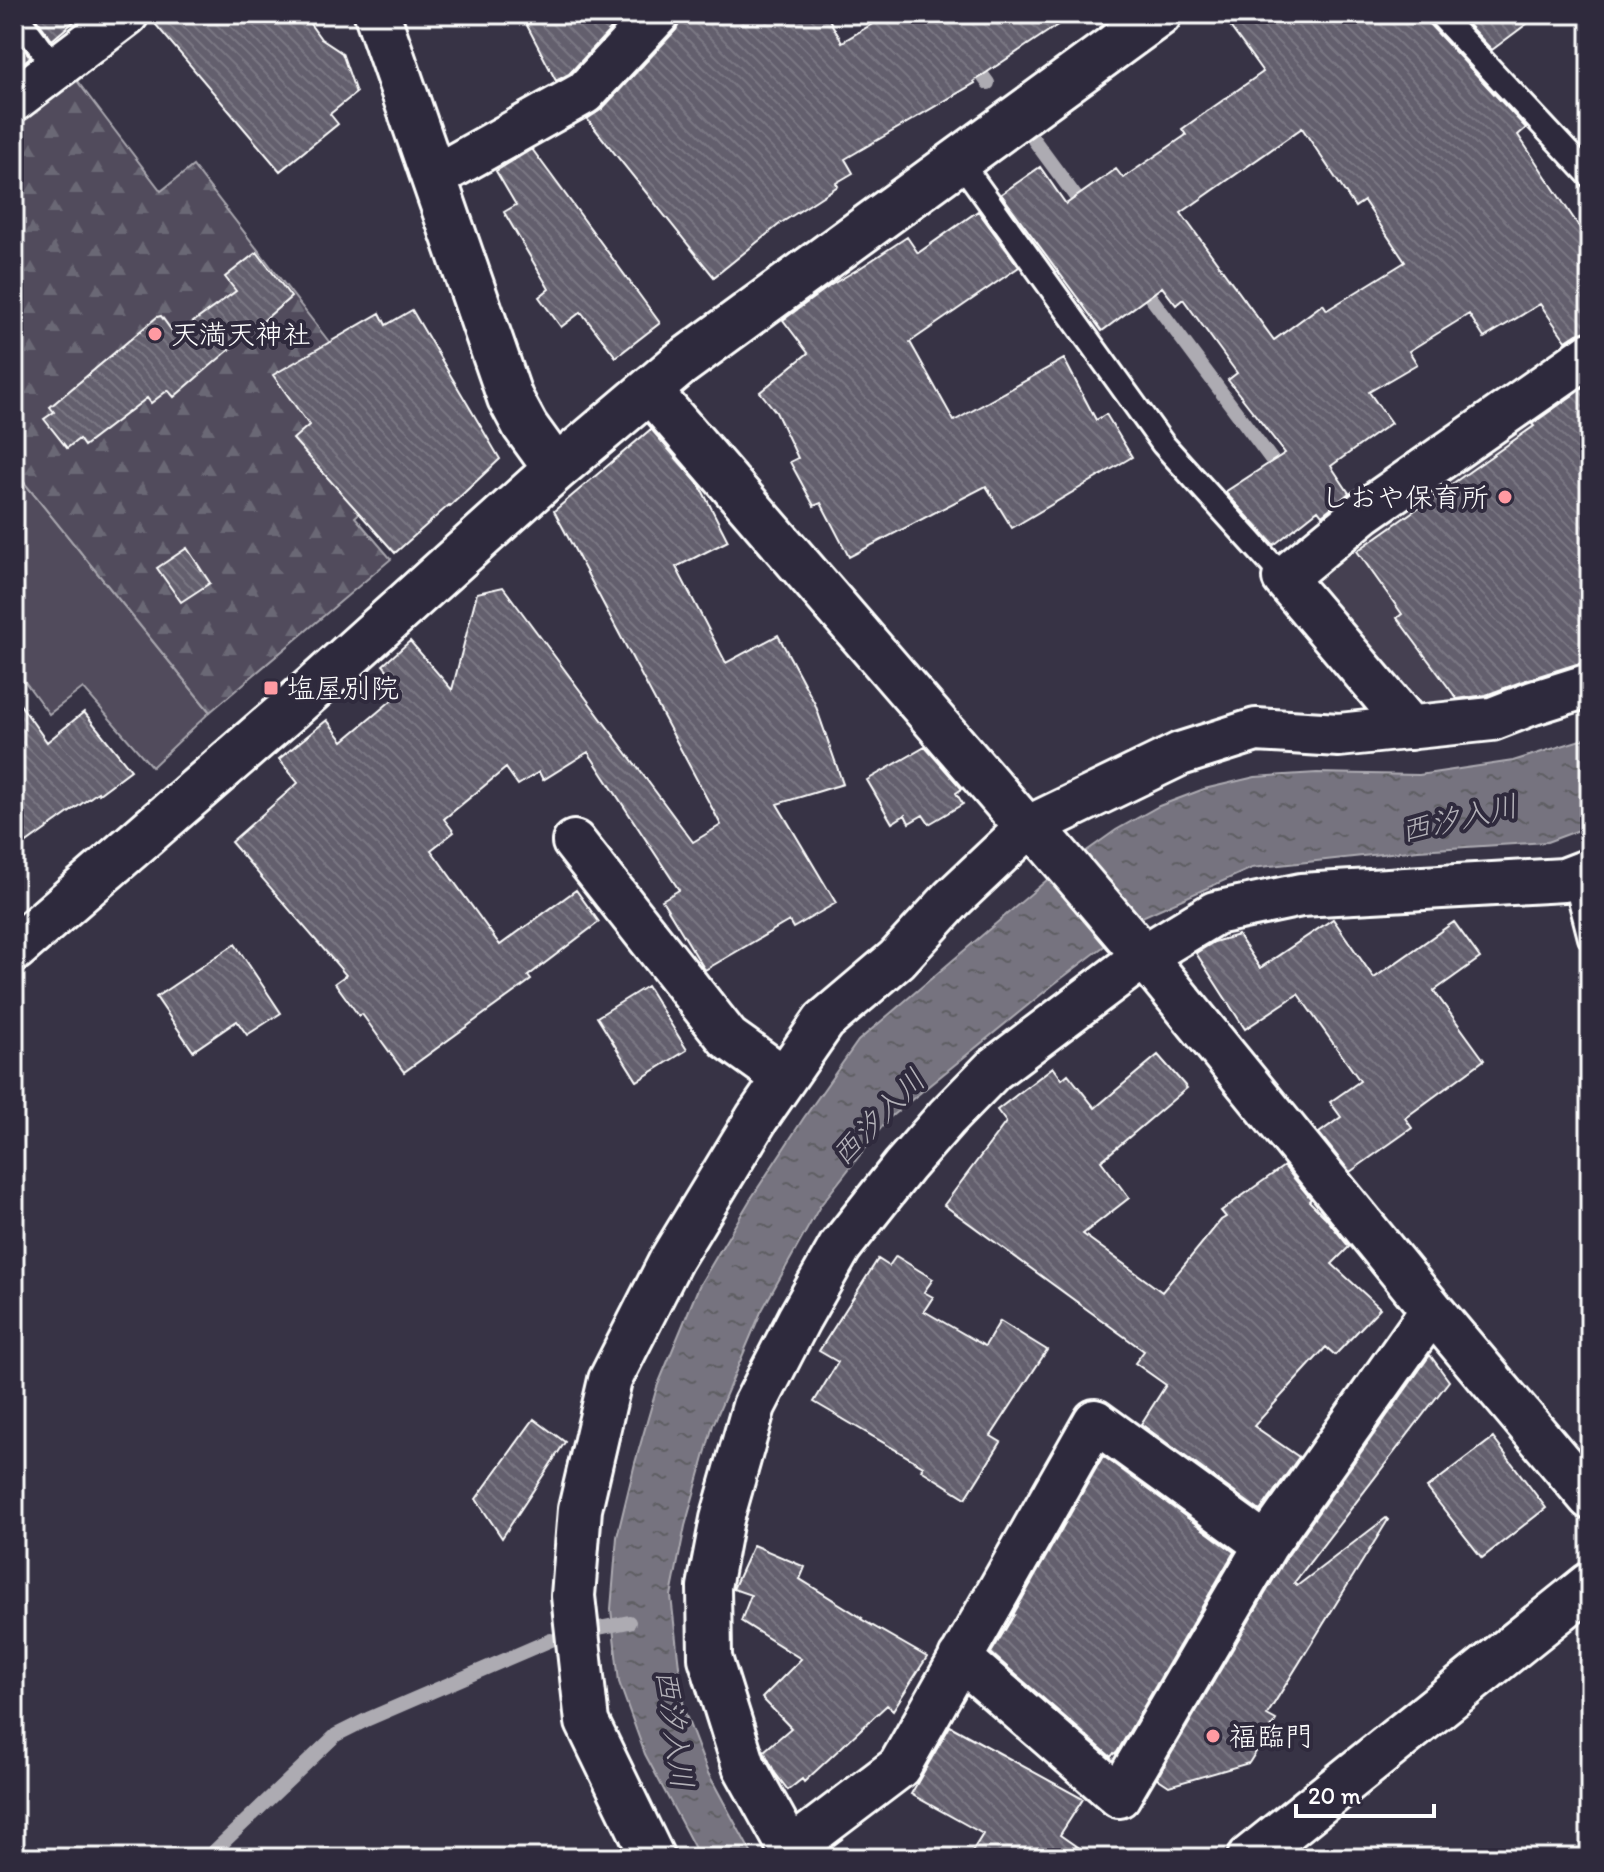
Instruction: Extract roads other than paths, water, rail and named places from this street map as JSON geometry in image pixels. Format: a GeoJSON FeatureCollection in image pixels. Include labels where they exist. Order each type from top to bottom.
{"type":"FeatureCollection","features":[{"type":"Feature","properties":{"kind":"street"},"geometry":{"type":"LineString","coordinates":[[14,100],[127,14]]}},
{"type":"Feature","properties":{"kind":"street"},"geometry":{"type":"LineString","coordinates":[[377,14],[510,398],[525,426],[556,469]]}},
{"type":"Feature","properties":{"kind":"street"},"geometry":{"type":"LineString","coordinates":[[434,177],[584,93],[658,14]]}},
{"type":"Feature","properties":{"kind":"street"},"geometry":{"type":"LineString","coordinates":[[14,949],[649,390],[692,355],[959,160],[1136,20]]}},
{"type":"Feature","properties":{"kind":"street"},"geometry":{"type":"LineString","coordinates":[[1411,728],[1284,578],[1364,512],[1590,354]]}},
{"type":"Feature","properties":{"kind":"street"},"geometry":{"type":"LineString","coordinates":[[649,390],[1139,950],[1432,1310],[1590,1498]]}},
{"type":"Feature","properties":{"kind":"street"},"geometry":{"type":"LineString","coordinates":[[653,1858],[587,1722],[573,1596],[580,1509],[610,1380],[672,1258],[757,1118],[824,1021],[897,959],[952,899],[1036,834],[1180,754],[1256,730],[1339,735],[1492,719],[1590,685]]}},
{"type":"Feature","properties":{"kind":"street"},"geometry":{"type":"LineString","coordinates":[[574,842],[728,1038],[784,1078]]}},
{"type":"Feature","properties":{"kind":"street"},"geometry":{"type":"LineString","coordinates":[[1266,1545],[1095,1421],[899,1767],[793,1853],[744,1766],[710,1658],[709,1587],[722,1519],[754,1406],[840,1247],[904,1166],[993,1070],[1139,950],[1215,913],[1301,895],[1564,880],[1582,873]]}},
{"type":"Feature","properties":{"kind":"street"},"geometry":{"type":"LineString","coordinates":[[960,1658],[1119,1796],[1266,1545],[1432,1310]]}},
{"type":"Feature","properties":{"kind":"street"},"geometry":{"type":"LineString","coordinates":[[1250,1858],[1590,1585]]}},
{"type":"Feature","properties":{"kind":"lane"},"geometry":{"type":"LineString","coordinates":[[15,14],[56,68]]}},
{"type":"Feature","properties":{"kind":"lane"},"geometry":{"type":"LineString","coordinates":[[1439,14],[1590,176]]}},
{"type":"Feature","properties":{"kind":"lane"},"geometry":{"type":"LineString","coordinates":[[959,160],[1163,444],[1284,578]]}},
{"type":"Feature","properties":{"kind":"lane"},"geometry":{"type":"LineString","coordinates":[[1582,873],[1590,938]]}},
{"type":"Feature","properties":{"kind":"water","name":"西汐入川"},"geometry":{"type":"Polygon","coordinates":[[[1590,737],[1590,826],[1547,842],[1418,850],[1252,868],[1144,916],[1054,984],[888,1119],[820,1206],[761,1312],[713,1425],[685,1526],[671,1596],[684,1710],[708,1773],[754,1858],[700,1858],[645,1754],[619,1682],[611,1609],[617,1537],[657,1387],[699,1286],[750,1200],[858,1041],[1054,874],[1116,830],[1159,806],[1204,789],[1255,777],[1317,773],[1419,775],[1513,761],[1590,737]]]}},
{"type":"Feature","properties":{"kind":"waterway"},"geometry":{"type":"LineString","coordinates":[[971,60],[988,83]]}},
{"type":"Feature","properties":{"kind":"waterway"},"geometry":{"type":"LineString","coordinates":[[1034,140],[1087,212]]}},
{"type":"Feature","properties":{"kind":"waterway"},"geometry":{"type":"LineString","coordinates":[[1140,283],[1283,475]]}},
{"type":"Feature","properties":{"kind":"waterway"},"geometry":{"type":"LineString","coordinates":[[594,1629],[629,1622]]}},
{"type":"Feature","properties":{"kind":"waterway"},"geometry":{"type":"LineString","coordinates":[[207,1858],[336,1735],[551,1640]]}},
{"type":"Feature","properties":{"kind":"place","name":"天満天神社"},"geometry":{"type":"Point","coordinates":[155,334]}},
{"type":"Feature","properties":{"kind":"place","name":"しおや保育所"},"geometry":{"type":"Point","coordinates":[1505,497]}},
{"type":"Feature","properties":{"kind":"place","name":"塩屋別院"},"geometry":{"type":"Point","coordinates":[271,688]}},
{"type":"Feature","properties":{"kind":"place","name":"福臨門"},"geometry":{"type":"Point","coordinates":[1213,1736]}}]}
